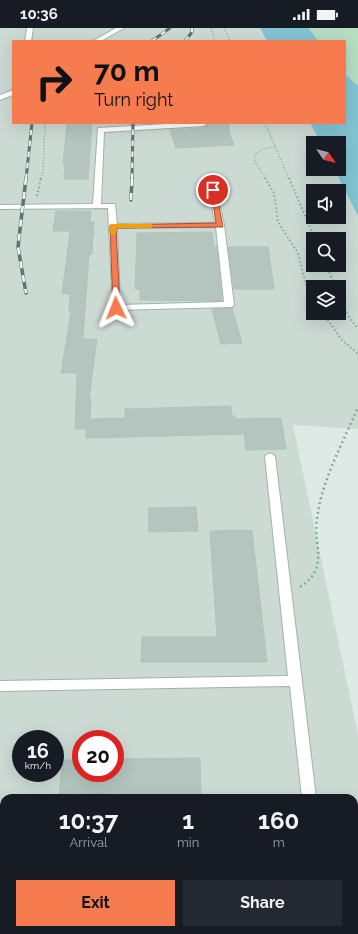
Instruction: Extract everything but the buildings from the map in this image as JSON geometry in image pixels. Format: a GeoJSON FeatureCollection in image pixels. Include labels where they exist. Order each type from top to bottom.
{"type":"FeatureCollection","features":[{"type":"Feature","properties":{"kind":"lane"},"geometry":{"type":"LineString","coordinates":[[28,40],[30,28]]}},
{"type":"Feature","properties":{"kind":"lane"},"geometry":{"type":"LineString","coordinates":[[98,40],[121,28]]}},
{"type":"Feature","properties":{"kind":"lane"},"geometry":{"type":"LineString","coordinates":[[0,98],[12,93]]}},
{"type":"Feature","properties":{"kind":"lane"},"geometry":{"type":"LineString","coordinates":[[97,206],[101,130],[203,124]]}},
{"type":"Feature","properties":{"kind":"lane"},"geometry":{"type":"LineString","coordinates":[[0,207],[112,206],[116,308],[229,305],[220,225],[213,190]]}},
{"type":"Feature","properties":{"kind":"lane"},"geometry":{"type":"LineString","coordinates":[[113,226],[220,225]]}},
{"type":"Feature","properties":{"kind":"lane"},"geometry":{"type":"LineString","coordinates":[[270,456],[309,794]]}},
{"type":"Feature","properties":{"kind":"lane"},"geometry":{"type":"LineString","coordinates":[[0,686],[295,681]]}},
{"type":"Feature","properties":{"kind":"path"},"geometry":{"type":"LineString","coordinates":[[210,28],[215,40]]}},
{"type":"Feature","properties":{"kind":"path"},"geometry":{"type":"LineString","coordinates":[[224,28],[230,40]]}},
{"type":"Feature","properties":{"kind":"path"},"geometry":{"type":"LineString","coordinates":[[35,206],[43,172],[45,124]]}},
{"type":"Feature","properties":{"kind":"path"},"geometry":{"type":"LineString","coordinates":[[265,124],[312,232]]}},
{"type":"Feature","properties":{"kind":"path"},"geometry":{"type":"LineString","coordinates":[[275,147],[262,149],[255,155],[254,160],[274,193],[278,222],[298,253],[306,285]]}},
{"type":"Feature","properties":{"kind":"path"},"geometry":{"type":"LineString","coordinates":[[346,310],[358,329]]}},
{"type":"Feature","properties":{"kind":"path"},"geometry":{"type":"LineString","coordinates":[[328,320],[341,339],[358,354]]}},
{"type":"Feature","properties":{"kind":"path"},"geometry":{"type":"LineString","coordinates":[[285,594],[306,584],[315,574],[320,561],[316,521],[320,500],[358,407]]}},
{"type":"Feature","properties":{"kind":"shaded area"},"geometry":{"type":"Polygon","coordinates":[[[0,28],[260,28],[266,40],[12,40],[12,124],[311,124],[317,136],[306,136],[306,176],[338,176],[342,184],[306,184],[306,224],[346,224],[346,192],[358,216],[358,429],[293,425],[358,735],[358,794],[0,794],[0,28]]]}},
{"type":"Feature","properties":{"kind":"green space"},"geometry":{"type":"Polygon","coordinates":[[[309,28],[358,28],[358,86],[346,75],[346,40],[317,40],[309,28]]]}},
{"type":"Feature","properties":{"kind":"water"},"geometry":{"type":"Polygon","coordinates":[[[260,28],[309,28],[317,40],[266,40],[260,28]]]}},
{"type":"Feature","properties":{"kind":"water"},"geometry":{"type":"Polygon","coordinates":[[[346,75],[358,86],[358,216],[346,192],[346,184],[342,184],[338,176],[346,176],[346,136],[317,136],[311,124],[346,124],[346,75]]]}},
{"type":"Feature","properties":{"kind":"railway"},"geometry":{"type":"LineString","coordinates":[[153,40],[170,28]]}},
{"type":"Feature","properties":{"kind":"railway"},"geometry":{"type":"LineString","coordinates":[[186,40],[192,32],[192,28]]}},
{"type":"Feature","properties":{"kind":"railway"},"geometry":{"type":"LineString","coordinates":[[26,179],[32,124]]}},
{"type":"Feature","properties":{"kind":"railway"},"geometry":{"type":"LineString","coordinates":[[132,179],[133,124]]}},
{"type":"Feature","properties":{"kind":"railway"},"geometry":{"type":"LineString","coordinates":[[26,178],[18,247],[26,293]]}},
{"type":"Feature","properties":{"kind":"railway"},"geometry":{"type":"LineString","coordinates":[[131,200],[132,178]]}},
{"type":"Feature","properties":{"kind":"slow traffic"},"geometry":{"type":"LineString","coordinates":[[113,233],[113,226],[151,226]]}},
{"type":"Feature","properties":{"kind":"route"},"geometry":{"type":"LineString","coordinates":[[116,308],[113,226],[220,225],[213,190]]}}]}
